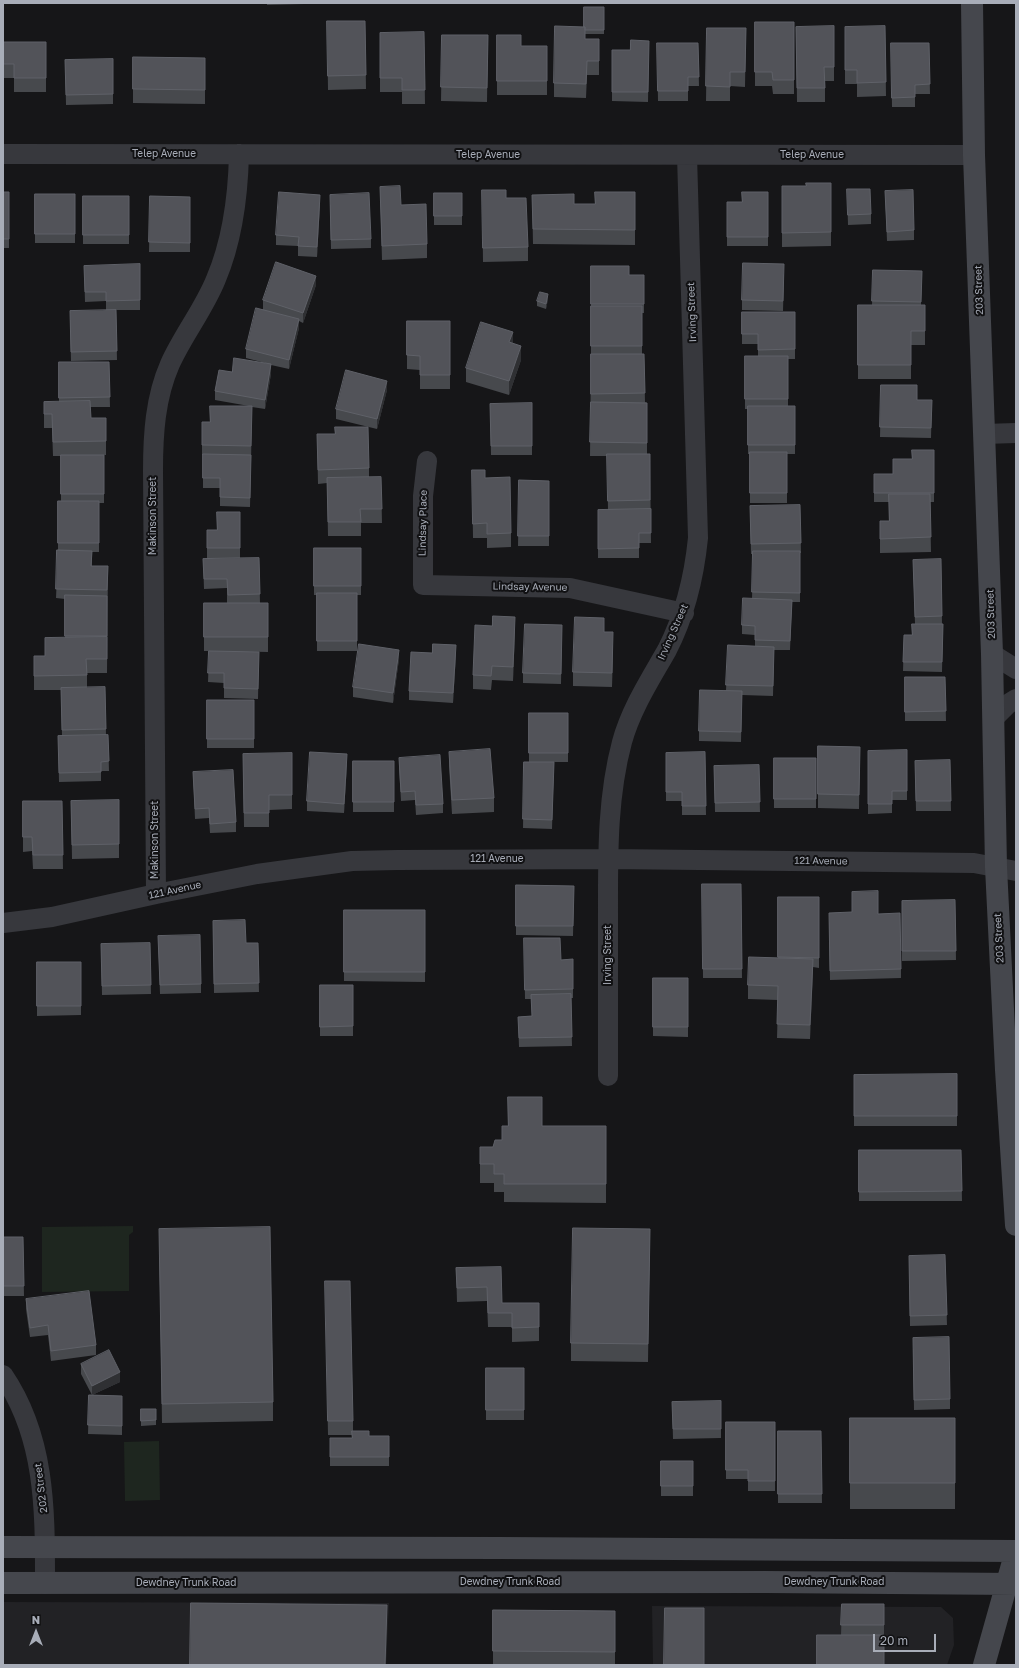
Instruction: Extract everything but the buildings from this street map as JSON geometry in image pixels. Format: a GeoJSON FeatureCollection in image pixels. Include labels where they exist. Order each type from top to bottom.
{"type":"FeatureCollection","features":[{"type":"Feature","properties":{"kind":"main road","name":"203 Street"},"geometry":{"type":"LineString","coordinates":[[972,3],[974,155],[993,719],[1006,869],[1016,1225]]}},
{"type":"Feature","properties":{"kind":"main road"},"geometry":{"type":"LineString","coordinates":[[3,1547],[1016,1551],[1012,1584],[984,1665]]}},
{"type":"Feature","properties":{"kind":"main road","name":"Dewdney Trunk Road"},"geometry":{"type":"LineString","coordinates":[[3,1583],[766,1582],[1012,1584]]}},
{"type":"Feature","properties":{"kind":"street","name":"Telep Avenue"},"geometry":{"type":"LineString","coordinates":[[3,154],[974,155]]}},
{"type":"Feature","properties":{"kind":"street","name":"Makinson Street"},"geometry":{"type":"LineString","coordinates":[[156,894],[153,472],[153,438],[156,408],[169,365],[216,280],[224,259],[236,213],[239,154]]}},
{"type":"Feature","properties":{"kind":"street","name":"Irving Street"},"geometry":{"type":"LineString","coordinates":[[608,1076],[608,859],[614,775],[622,740],[630,719],[684,613],[693,577],[698,538],[687,155]]}},
{"type":"Feature","properties":{"kind":"street"},"geometry":{"type":"LineString","coordinates":[[984,434],[1016,433]]}},
{"type":"Feature","properties":{"kind":"street","name":"Lindsay Place"},"geometry":{"type":"LineString","coordinates":[[423,585],[423,496],[427,461]]}},
{"type":"Feature","properties":{"kind":"street","name":"Lindsay Avenue"},"geometry":{"type":"LineString","coordinates":[[423,585],[570,588],[684,613]]}},
{"type":"Feature","properties":{"kind":"street"},"geometry":{"type":"LineString","coordinates":[[992,654],[1016,669]]}},
{"type":"Feature","properties":{"kind":"street"},"geometry":{"type":"LineString","coordinates":[[993,719],[1008,704],[1016,699]]}},
{"type":"Feature","properties":{"kind":"street","name":"121 Avenue"},"geometry":{"type":"LineString","coordinates":[[3,923],[52,917],[257,874],[352,861],[608,859],[974,863],[1006,869]]}},
{"type":"Feature","properties":{"kind":"street","name":"202 Street"},"geometry":{"type":"LineString","coordinates":[[3,1375],[16,1396],[29,1429],[40,1466],[44,1514],[44,1584]]}},
{"type":"Feature","properties":{"kind":"shaded area"},"geometry":{"type":"Polygon","coordinates":[[[133,1226],[133,1232],[129,1235],[129,1291],[42,1292],[42,1227],[133,1226]]]}},
{"type":"Feature","properties":{"kind":"shaded area"},"geometry":{"type":"Polygon","coordinates":[[[159,1441],[160,1500],[125,1501],[124,1442],[159,1441]]]}},
{"type":"Feature","properties":{"kind":"shaded area"},"geometry":{"type":"Polygon","coordinates":[[[3,1602],[389,1603],[386,1665],[3,1665],[3,1602]]]}},
{"type":"Feature","properties":{"kind":"shaded area"},"geometry":{"type":"Polygon","coordinates":[[[652,1606],[941,1607],[953,1618],[954,1645],[947,1665],[653,1665],[652,1606]]]}}]}
